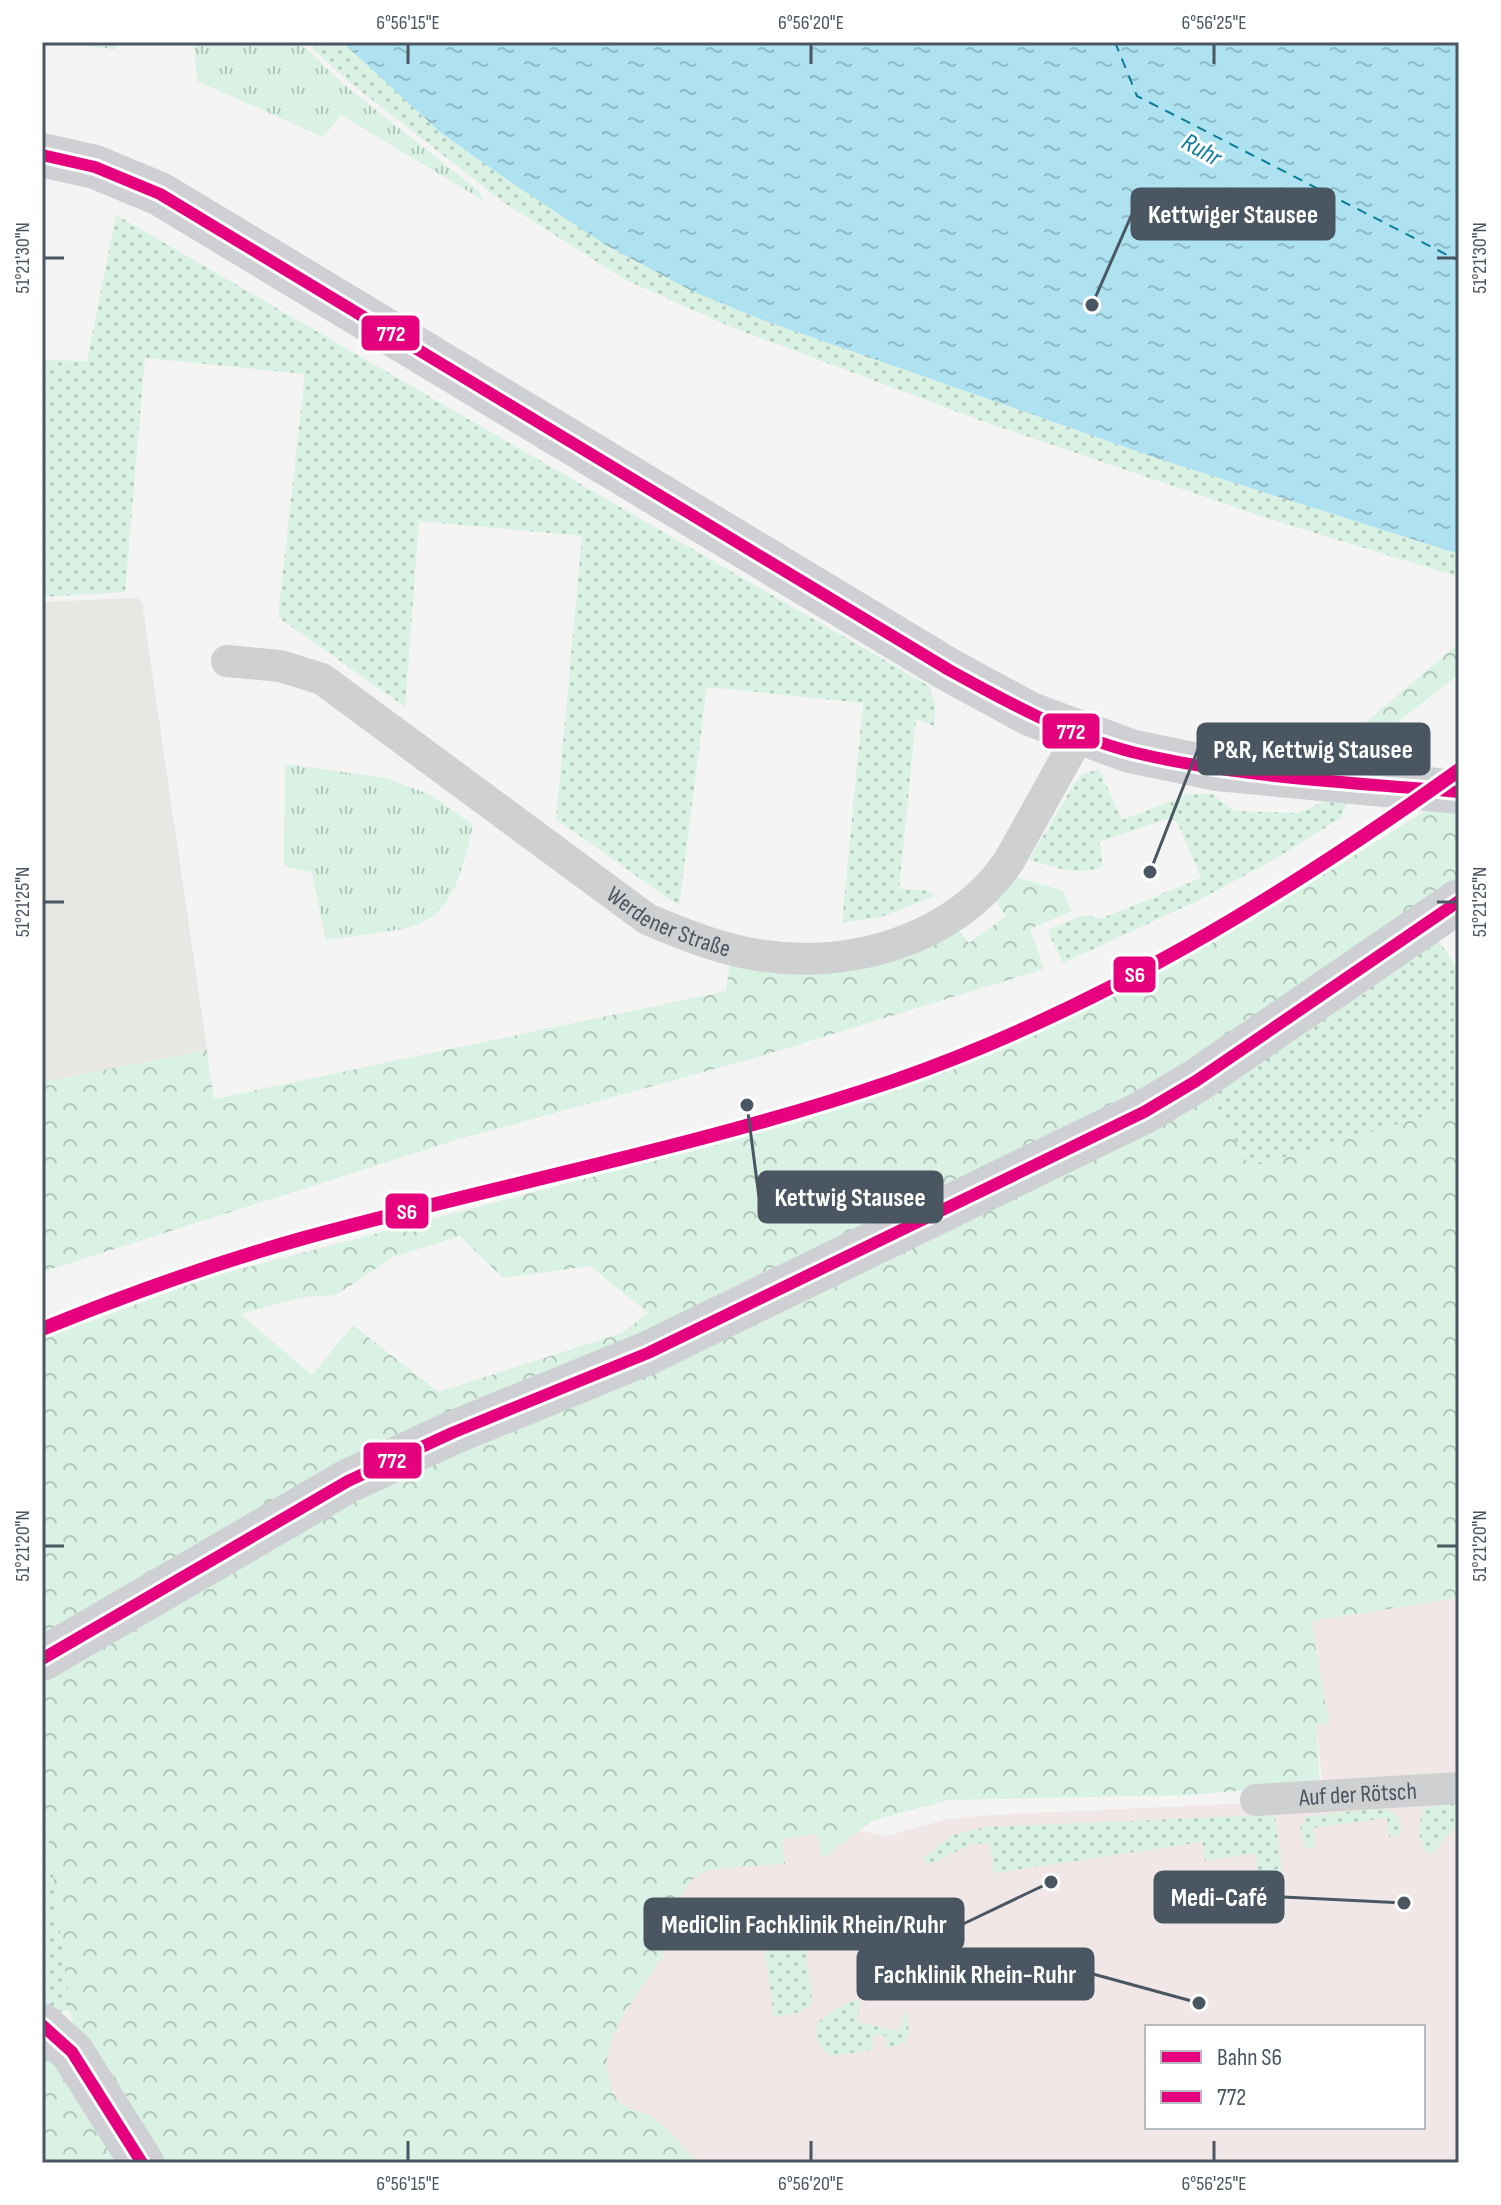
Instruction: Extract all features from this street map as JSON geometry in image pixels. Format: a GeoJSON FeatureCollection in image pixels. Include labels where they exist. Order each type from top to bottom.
{"type":"FeatureCollection","features":[{"type":"Feature","properties":{"kind":"main road"},"geometry":{"type":"LineString","coordinates":[[42,155],[95,167],[160,194],[949,670],[1030,714],[1079,735],[1130,751],[1217,769],[1459,792]]}},
{"type":"Feature","properties":{"kind":"main road"},"geometry":{"type":"LineString","coordinates":[[42,1659],[348,1481],[452,1433],[648,1353],[1144,1112],[1196,1081],[1459,901]]}},
{"type":"Feature","properties":{"kind":"main road"},"geometry":{"type":"LineString","coordinates":[[42,2025],[72,2052],[142,2163]]}},
{"type":"Feature","properties":{"kind":"street","name":"Werdener Straße"},"geometry":{"type":"LineString","coordinates":[[227,661],[280,666],[322,679],[603,890],[647,919],[695,939],[778,957],[814,958],[891,945],[946,924],[965,910],[997,879],[1009,861],[1079,735]]}},
{"type":"Feature","properties":{"kind":"street","name":"Auf der Rötsch"},"geometry":{"type":"LineString","coordinates":[[1256,1800],[1459,1788]]}},
{"type":"Feature","properties":{"kind":"shaded area"},"geometry":{"type":"Polygon","coordinates":[[[137,598],[142,602],[207,1050],[42,1082],[42,602],[137,598]]]}},
{"type":"Feature","properties":{"kind":"shaded area"},"geometry":{"type":"Polygon","coordinates":[[[1459,1598],[1459,2163],[543,2163],[666,1860],[832,1826],[887,1836],[947,1819],[993,1815],[1292,1801],[1323,1786],[1316,1726],[1329,1723],[1311,1621],[1459,1598]]]}},
{"type":"Feature","properties":{"kind":"green space"},"geometry":{"type":"Polygon","coordinates":[[[47,42],[117,42],[116,49],[47,42]]]}},
{"type":"Feature","properties":{"kind":"green space"},"geometry":{"type":"Polygon","coordinates":[[[194,42],[299,42],[343,84],[478,190],[484,201],[341,115],[323,137],[197,81],[194,42]]]}},
{"type":"Feature","properties":{"kind":"green space"},"geometry":{"type":"Polygon","coordinates":[[[306,42],[342,42],[440,132],[506,179],[692,291],[760,319],[1159,459],[1459,554],[1459,577],[1273,520],[982,421],[731,327],[624,279],[503,202],[348,81],[306,42]]]}},
{"type":"Feature","properties":{"kind":"green space"},"geometry":{"type":"Polygon","coordinates":[[[116,215],[929,686],[935,706],[934,726],[916,719],[899,889],[926,890],[935,896],[881,917],[842,923],[863,703],[707,687],[679,906],[556,819],[582,536],[419,521],[405,707],[278,617],[305,374],[145,358],[125,592],[42,597],[42,360],[87,361],[116,215]]]}},
{"type":"Feature","properties":{"kind":"green space"},"geometry":{"type":"Polygon","coordinates":[[[1459,643],[1459,674],[1370,744],[1352,734],[1459,643]]]}},
{"type":"Feature","properties":{"kind":"green space"},"geometry":{"type":"Polygon","coordinates":[[[285,764],[386,778],[431,795],[473,825],[454,888],[443,906],[429,918],[411,926],[326,940],[312,872],[284,866],[285,764]]]}},
{"type":"Feature","properties":{"kind":"green space"},"geometry":{"type":"Polygon","coordinates":[[[1099,769],[1122,820],[1189,794],[1212,794],[1234,811],[1298,813],[1329,799],[1349,798],[1341,818],[1273,860],[1197,901],[1063,963],[1047,930],[1084,915],[1100,919],[1201,878],[1178,823],[1170,818],[1099,842],[1103,866],[1094,869],[1066,870],[1029,860],[1074,784],[1083,774],[1099,769]]]}},
{"type":"Feature","properties":{"kind":"green space"},"geometry":{"type":"Polygon","coordinates":[[[1459,810],[1459,888],[1141,1104],[42,1645],[42,1339],[210,1277],[726,1142],[975,1060],[1136,986],[1247,923],[1425,811],[1459,810]],[[460,1236],[393,1257],[336,1295],[302,1297],[240,1314],[312,1375],[353,1325],[438,1392],[622,1333],[648,1313],[590,1266],[503,1278],[460,1236]]]}},
{"type":"Feature","properties":{"kind":"green space"},"geometry":{"type":"Polygon","coordinates":[[[1015,877],[1062,890],[1072,911],[1030,929],[1044,969],[758,1057],[456,1140],[42,1272],[42,1082],[207,1050],[214,1099],[726,991],[731,955],[958,929],[969,943],[1006,916],[993,898],[1015,877]]]}},
{"type":"Feature","properties":{"kind":"green space"},"geometry":{"type":"Polygon","coordinates":[[[1431,930],[1459,970],[1459,1106],[1250,1168],[1205,1085],[1431,930]]]}},
{"type":"Feature","properties":{"kind":"green space"},"geometry":{"type":"Polygon","coordinates":[[[1205,1085],[1250,1167],[1459,1106],[1459,1598],[1311,1621],[1329,1723],[1316,1726],[1320,1784],[1190,1795],[949,1800],[871,1821],[822,1859],[817,1834],[781,1839],[785,1864],[701,1873],[684,1891],[661,1958],[619,2023],[607,2059],[608,2078],[618,2101],[657,2121],[699,2163],[160,2163],[74,2041],[42,1790],[45,1668],[253,1543],[1205,1085]]]}},
{"type":"Feature","properties":{"kind":"green space"},"geometry":{"type":"Polygon","coordinates":[[[42,1790],[72,2010],[60,2012],[42,2004],[42,1790]]]}},
{"type":"Feature","properties":{"kind":"green space"},"geometry":{"type":"Polygon","coordinates":[[[1459,1802],[1459,1822],[1431,1855],[1421,1839],[1419,1826],[1423,1813],[1426,1808],[1459,1802]]]}},
{"type":"Feature","properties":{"kind":"green space"},"geometry":{"type":"Polygon","coordinates":[[[1385,1808],[1399,1817],[1401,1830],[1398,1837],[1389,1837],[1387,1818],[1313,1828],[1315,1849],[1304,1847],[1300,1826],[1307,1816],[1385,1808]]]}},
{"type":"Feature","properties":{"kind":"green space"},"geometry":{"type":"Polygon","coordinates":[[[1275,1817],[1283,1881],[1281,1901],[1263,1905],[1255,1853],[1205,1861],[1202,1842],[994,1873],[989,1843],[972,1844],[928,1865],[923,1858],[952,1835],[986,1827],[1275,1817]]]}},
{"type":"Feature","properties":{"kind":"green space"},"geometry":{"type":"Polygon","coordinates":[[[775,1917],[775,1923],[797,1919],[801,1925],[812,1992],[805,2009],[774,2017],[764,1946],[748,1949],[747,1941],[763,1938],[761,1927],[746,1929],[744,1921],[775,1917]]]}},
{"type":"Feature","properties":{"kind":"green space"},"geometry":{"type":"Polygon","coordinates":[[[881,1935],[886,1972],[897,1971],[889,1984],[869,1986],[858,1977],[871,1975],[871,1960],[855,1948],[854,1941],[881,1935]]]}},
{"type":"Feature","properties":{"kind":"green space"},"geometry":{"type":"Polygon","coordinates":[[[854,2000],[861,2001],[857,2022],[900,2031],[906,2009],[909,2034],[904,2043],[887,2048],[885,2035],[872,2036],[873,2050],[830,2056],[820,2045],[816,2028],[826,2015],[854,2000]]]}},
{"type":"Feature","properties":{"kind":"green space"},"geometry":{"type":"Polygon","coordinates":[[[42,2039],[131,2163],[42,2163],[42,2039]]]}},
{"type":"Feature","properties":{"kind":"water","name":"Ruhr"},"geometry":{"type":"Polygon","coordinates":[[[342,42],[1459,42],[1459,554],[1159,459],[760,319],[692,291],[604,244],[506,179],[440,132],[342,42]]]}},
{"type":"Feature","properties":{"kind":"ferry route"},"geometry":{"type":"LineString","coordinates":[[1115,42],[1137,96],[1459,261]]}},
{"type":"Feature","properties":{"kind":"rail line","name":"S6"},"geometry":{"type":"LineString","coordinates":[[42,1329],[172,1280],[271,1248],[378,1218],[747,1126],[893,1081],[969,1052],[1116,985],[1187,946],[1325,862],[1459,770]]}},
{"type":"Feature","properties":{"kind":"transit line","name":"772"},"geometry":{"type":"LineString","coordinates":[[42,155],[95,167],[160,194],[949,670],[1061,727],[1132,752],[1212,768],[1459,792]]}},
{"type":"Feature","properties":{"kind":"transit line","name":"772"},"geometry":{"type":"LineString","coordinates":[[42,1659],[348,1481],[452,1433],[648,1353],[1144,1112],[1196,1081],[1459,901]]}},
{"type":"Feature","properties":{"kind":"transit line","name":"772"},"geometry":{"type":"LineString","coordinates":[[42,2025],[72,2052],[142,2163]]}},
{"type":"Feature","properties":{"kind":"place","name":"Kettwiger Stausee"},"geometry":{"type":"Point","coordinates":[1092,305]}},
{"type":"Feature","properties":{"kind":"place","name":"P&R, Kettwig Stausee"},"geometry":{"type":"Point","coordinates":[1150,872]}},
{"type":"Feature","properties":{"kind":"place","name":"Kettwig Stausee"},"geometry":{"type":"Point","coordinates":[747,1105]}},
{"type":"Feature","properties":{"kind":"place","name":"MediClin Fachklinik Rhein/Ruhr"},"geometry":{"type":"Point","coordinates":[1051,1882]}},
{"type":"Feature","properties":{"kind":"place","name":"Medi-Café"},"geometry":{"type":"Point","coordinates":[1404,1903]}},
{"type":"Feature","properties":{"kind":"place","name":"Fachklinik Rhein-Ruhr"},"geometry":{"type":"Point","coordinates":[1199,2003]}}]}
